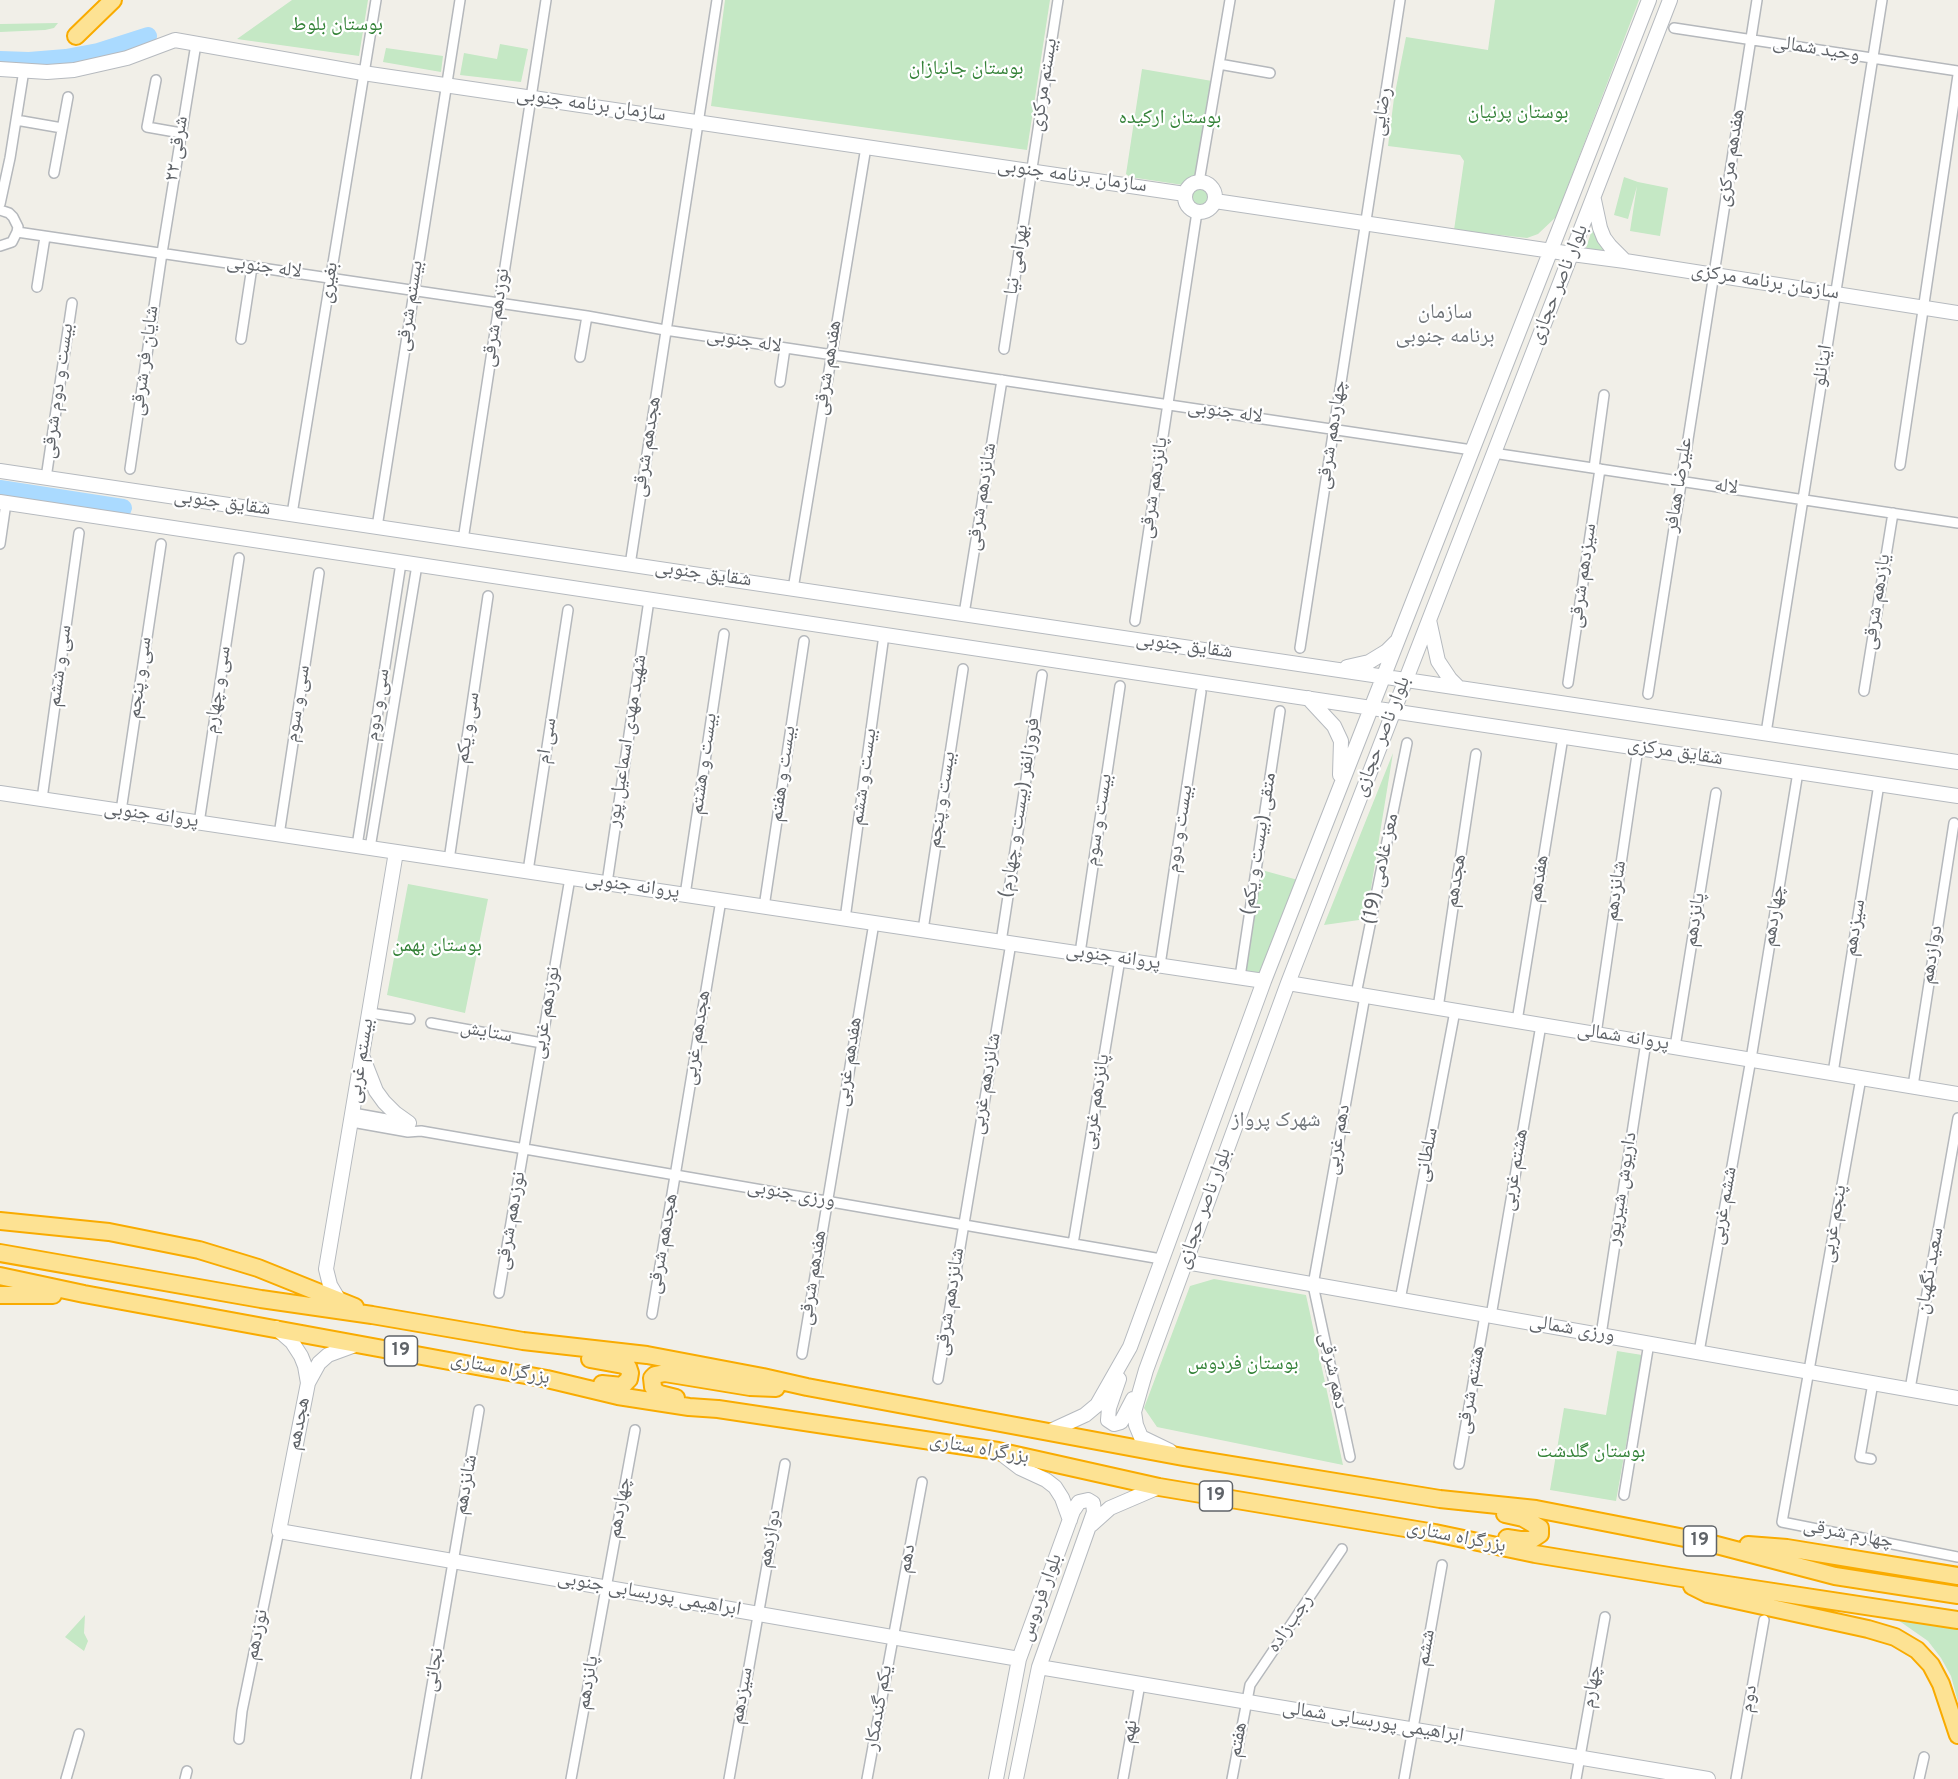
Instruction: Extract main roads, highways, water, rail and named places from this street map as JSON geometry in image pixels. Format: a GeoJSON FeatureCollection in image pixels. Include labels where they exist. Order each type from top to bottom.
{"type":"FeatureCollection","features":[{"type":"Feature","properties":{"kind":"highway"},"geometry":{"type":"LineString","coordinates":[[76,36],[113,0]]}},
{"type":"Feature","properties":{"kind":"highway","name":"بزرگراه ستاری"},"geometry":{"type":"LineString","coordinates":[[0,1221],[109,1232],[199,1250],[258,1268],[372,1315]]}},
{"type":"Feature","properties":{"kind":"highway","name":"بزرگراه ستاری"},"geometry":{"type":"LineString","coordinates":[[0,1253],[261,1299],[523,1341],[647,1355],[763,1377],[807,1388],[1183,1457],[1440,1499],[1536,1509],[1705,1542],[1835,1576],[1958,1595]]}},
{"type":"Feature","properties":{"kind":"highway","name":"بزرگراه ستاری"},"geometry":{"type":"LineString","coordinates":[[0,1276],[84,1294],[547,1379],[618,1396],[998,1451],[1159,1487],[1435,1533],[1535,1554],[1958,1620]]}},
{"type":"Feature","properties":{"kind":"highway"},"geometry":{"type":"LineString","coordinates":[[0,1295],[84,1294]]}},
{"type":"Feature","properties":{"kind":"highway"},"geometry":{"type":"LineString","coordinates":[[523,1341],[540,1348],[624,1365],[630,1373],[627,1383],[622,1386],[547,1379]]}},
{"type":"Feature","properties":{"kind":"highway"},"geometry":{"type":"LineString","coordinates":[[718,1409],[660,1395],[653,1388],[652,1378],[665,1373],[750,1387],[807,1388]]}},
{"type":"Feature","properties":{"kind":"highway"},"geometry":{"type":"LineString","coordinates":[[1435,1533],[1473,1531],[1520,1540],[1531,1540],[1540,1534],[1540,1528],[1523,1518],[1440,1499]]}},
{"type":"Feature","properties":{"kind":"highway"},"geometry":{"type":"LineString","coordinates":[[1705,1542],[1787,1548],[1958,1576]]}},
{"type":"Feature","properties":{"kind":"highway"},"geometry":{"type":"LineString","coordinates":[[1675,1577],[1708,1594],[1868,1629],[1894,1637],[1917,1650],[1931,1665],[1941,1684],[1958,1735]]}},
{"type":"Feature","properties":{"kind":"main road","name":"بلوار ناصر حجازی"},"geometry":{"type":"LineString","coordinates":[[1048,1432],[1085,1415],[1097,1405],[1130,1347],[1264,981],[1339,786],[1372,708],[1649,0]]}},
{"type":"Feature","properties":{"kind":"main road","name":"بلوار ناصر حجازی"},"geometry":{"type":"LineString","coordinates":[[1183,1457],[1141,1437],[1134,1412],[1146,1370],[1288,983],[1670,0]]}},
{"type":"Feature","properties":{"kind":"main road","name":"سازمان برنامه جنوبی"},"geometry":{"type":"LineString","coordinates":[[0,69],[48,72],[74,70],[127,58],[175,40],[363,73],[1185,194]]}},
{"type":"Feature","properties":{"kind":"main road"},"geometry":{"type":"LineString","coordinates":[[1204,182],[1215,191],[1215,201],[1206,212],[1197,212],[1188,207],[1185,194],[1190,185],[1204,182]]}},
{"type":"Feature","properties":{"kind":"main road"},"geometry":{"type":"LineString","coordinates":[[1594,200],[1604,238],[1625,261]]}},
{"type":"Feature","properties":{"kind":"main road"},"geometry":{"type":"LineString","coordinates":[[1215,201],[1551,251]]}},
{"type":"Feature","properties":{"kind":"main road","name":"سازمان برنامه مرکزی"},"geometry":{"type":"LineString","coordinates":[[1551,251],[1958,313]]}},
{"type":"Feature","properties":{"kind":"main road","name":"شقایق جنوبی"},"geometry":{"type":"LineString","coordinates":[[0,471],[1406,680]]}},
{"type":"Feature","properties":{"kind":"main road","name":"شقایق جنوبی"},"geometry":{"type":"LineString","coordinates":[[3,503],[416,571],[650,600],[1393,711]]}},
{"type":"Feature","properties":{"kind":"main road"},"geometry":{"type":"LineString","coordinates":[[1429,618],[1438,661],[1449,679],[1459,687]]}},
{"type":"Feature","properties":{"kind":"main road"},"geometry":{"type":"LineString","coordinates":[[1335,669],[1369,662],[1387,651],[1399,639]]}},
{"type":"Feature","properties":{"kind":"main road","name":"شقایق مرکزی"},"geometry":{"type":"LineString","coordinates":[[1406,680],[1958,762]]}},
{"type":"Feature","properties":{"kind":"main road"},"geometry":{"type":"LineString","coordinates":[[1308,698],[1334,726],[1341,741],[1339,786]]}},
{"type":"Feature","properties":{"kind":"main road","name":"شقایق مرکزی"},"geometry":{"type":"LineString","coordinates":[[1393,711],[1958,796]]}},
{"type":"Feature","properties":{"kind":"main road","name":"پروانه جنوبی"},"geometry":{"type":"LineString","coordinates":[[0,793],[1264,981]]}},
{"type":"Feature","properties":{"kind":"main road","name":"بیستم غربی"},"geometry":{"type":"LineString","coordinates":[[326,1269],[396,852]]}},
{"type":"Feature","properties":{"kind":"main road","name":"پروانه شمالی"},"geometry":{"type":"LineString","coordinates":[[1288,983],[1958,1094]]}},
{"type":"Feature","properties":{"kind":"main road"},"geometry":{"type":"LineString","coordinates":[[363,1058],[376,1091],[395,1113],[409,1123]]}},
{"type":"Feature","properties":{"kind":"main road","name":"ورزی شمالی"},"geometry":{"type":"LineString","coordinates":[[1186,1262],[1958,1398]]}},
{"type":"Feature","properties":{"kind":"main road"},"geometry":{"type":"LineString","coordinates":[[309,1288],[326,1269]]}},
{"type":"Feature","properties":{"kind":"main road"},"geometry":{"type":"LineString","coordinates":[[326,1269],[330,1285],[339,1300]]}},
{"type":"Feature","properties":{"kind":"main road","name":"هجدهم"},"geometry":{"type":"LineString","coordinates":[[276,1328],[292,1342],[301,1356],[308,1383],[279,1531]]}},
{"type":"Feature","properties":{"kind":"main road"},"geometry":{"type":"LineString","coordinates":[[308,1383],[319,1363],[328,1355],[360,1344]]}},
{"type":"Feature","properties":{"kind":"main road"},"geometry":{"type":"LineString","coordinates":[[1130,1347],[1109,1408],[1108,1420],[1114,1424],[1121,1422],[1146,1370]]}},
{"type":"Feature","properties":{"kind":"main road"},"geometry":{"type":"LineString","coordinates":[[998,1451],[1020,1468],[1046,1480],[1055,1487],[1062,1498],[1070,1520]]}},
{"type":"Feature","properties":{"kind":"main road"},"geometry":{"type":"LineString","coordinates":[[1089,1526],[1110,1508],[1159,1487]]}},
{"type":"Feature","properties":{"kind":"main road"},"geometry":{"type":"LineString","coordinates":[[1070,1520],[1079,1502],[1091,1501],[1095,1508],[1089,1526]]}},
{"type":"Feature","properties":{"kind":"main road","name":"بلوار فردوس"},"geometry":{"type":"LineString","coordinates":[[996,1779],[1019,1659],[1070,1520]]}},
{"type":"Feature","properties":{"kind":"main road","name":"بلوار فردوس"},"geometry":{"type":"LineString","coordinates":[[1016,1779],[1039,1667],[1089,1526]]}},
{"type":"Feature","properties":{"kind":"main road","name":"ابراهیمی پوربسابی جنوبی"},"geometry":{"type":"LineString","coordinates":[[279,1531],[1019,1659]]}},
{"type":"Feature","properties":{"kind":"main road","name":"ابراهیمی پوربسابی شمالی"},"geometry":{"type":"LineString","coordinates":[[1039,1667],[1708,1779]]}},
{"type":"Feature","properties":{"kind":"waterway"},"geometry":{"type":"LineString","coordinates":[[0,60],[29,61],[66,58],[98,52],[148,36]]}},
{"type":"Feature","properties":{"kind":"waterway"},"geometry":{"type":"LineString","coordinates":[[0,489],[123,508]]}},
{"type":"Feature","properties":{"kind":"district","name":"سازمان برنامه جنوبی"},"geometry":{"type":"Point","coordinates":[1445,326]}},
{"type":"Feature","properties":{"kind":"district","name":"شهرک پرواز"},"geometry":{"type":"Point","coordinates":[1276,1122]}},
{"type":"Feature","properties":{"kind":"park label","name":"بوستان بلوط"},"geometry":{"type":"Point","coordinates":[337,26]}},
{"type":"Feature","properties":{"kind":"park label","name":"بوستان جانبازان"},"geometry":{"type":"Point","coordinates":[966,70]}},
{"type":"Feature","properties":{"kind":"park label","name":"بوستان پرنیان"},"geometry":{"type":"Point","coordinates":[1518,114]}},
{"type":"Feature","properties":{"kind":"park label","name":"بوستان ارکیده"},"geometry":{"type":"Point","coordinates":[1170,119]}},
{"type":"Feature","properties":{"kind":"park label","name":"بوستان بهمن"},"geometry":{"type":"Point","coordinates":[437,947]}},
{"type":"Feature","properties":{"kind":"park label","name":"بوستان فردوس"},"geometry":{"type":"Point","coordinates":[1243,1365]}},
{"type":"Feature","properties":{"kind":"park label","name":"بوستان گلدشت"},"geometry":{"type":"Point","coordinates":[1591,1453]}}]}
